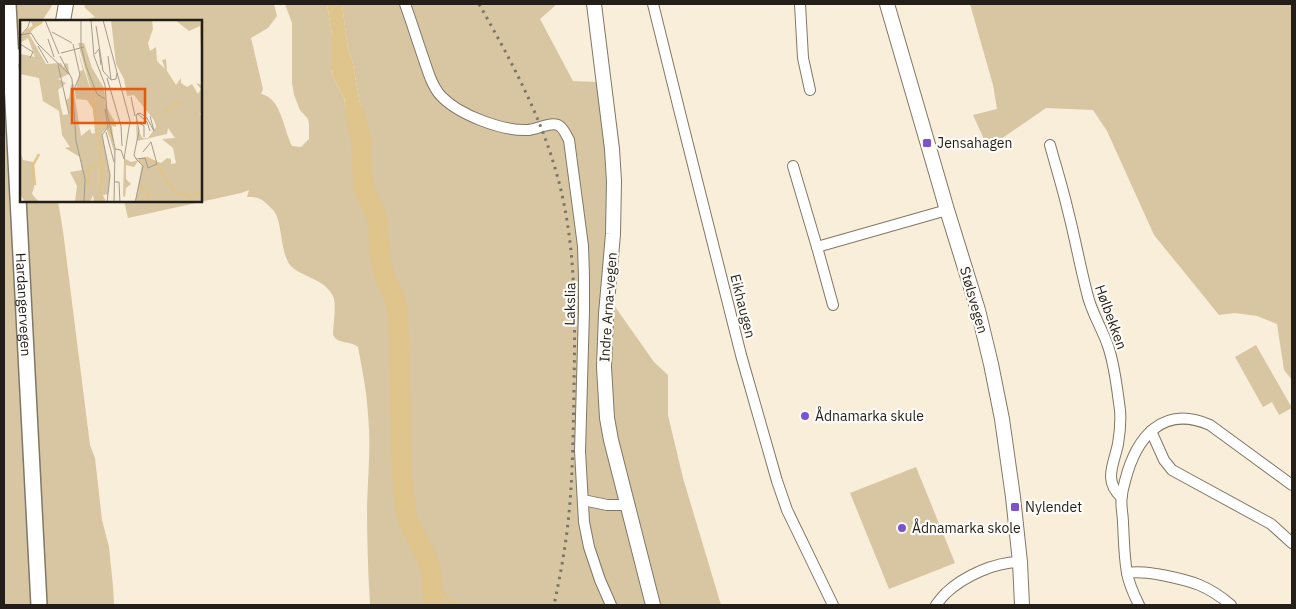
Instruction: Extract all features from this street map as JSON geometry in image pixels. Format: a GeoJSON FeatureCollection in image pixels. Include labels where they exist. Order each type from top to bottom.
{"type":"FeatureCollection","features":[{"type":"Feature","properties":{"kind":"main road","name":"Hardangervegen"},"geometry":{"type":"LineString","coordinates":[[8,4],[38,605]]}},
{"type":"Feature","properties":{"kind":"main road"},"geometry":{"type":"LineString","coordinates":[[63,20],[66,4]]}},
{"type":"Feature","properties":{"kind":"main road","name":"Indre Arna-vegen"},"geometry":{"type":"LineString","coordinates":[[594,4],[614,181],[613,234],[604,344],[607,418],[653,605]]}},
{"type":"Feature","properties":{"kind":"main road","name":"Stølsvegen"},"geometry":{"type":"LineString","coordinates":[[887,4],[978,310],[992,364],[1011,480],[1020,562],[1022,605]]}},
{"type":"Feature","properties":{"kind":"street","name":"Lakslia"},"geometry":{"type":"LineString","coordinates":[[405,4],[431,77],[440,94],[447,101],[469,115],[492,124],[519,130],[557,125],[562,127],[569,140],[583,246],[584,311],[580,451],[583,500]]}},
{"type":"Feature","properties":{"kind":"street","name":"Eikhaugen"},"geometry":{"type":"LineString","coordinates":[[653,4],[739,345],[777,482],[787,510],[833,605]]}},
{"type":"Feature","properties":{"kind":"street"},"geometry":{"type":"LineString","coordinates":[[800,4],[804,58],[810,90]]}},
{"type":"Feature","properties":{"kind":"street","name":"Hølbekken"},"geometry":{"type":"LineString","coordinates":[[1050,145],[1087,295],[1112,358],[1121,424],[1111,480],[1116,492],[1121,497]]}},
{"type":"Feature","properties":{"kind":"street"},"geometry":{"type":"LineString","coordinates":[[793,166],[833,305]]}},
{"type":"Feature","properties":{"kind":"street"},"geometry":{"type":"LineString","coordinates":[[817,248],[947,210]]}},
{"type":"Feature","properties":{"kind":"street","name":"Hølbekken"},"geometry":{"type":"LineString","coordinates":[[1139,605],[1127,574],[1121,497],[1136,451],[1142,440],[1151,431],[1168,421],[1180,419],[1202,421],[1218,430],[1292,484]]}},
{"type":"Feature","properties":{"kind":"street"},"geometry":{"type":"LineString","coordinates":[[1151,431],[1164,460],[1172,470],[1271,524],[1292,544]]}},
{"type":"Feature","properties":{"kind":"street"},"geometry":{"type":"LineString","coordinates":[[611,605],[600,580],[587,540],[583,500],[607,505],[628,505]]}},
{"type":"Feature","properties":{"kind":"street"},"geometry":{"type":"LineString","coordinates":[[936,605],[947,593],[981,571],[999,564],[1020,562]]}},
{"type":"Feature","properties":{"kind":"street"},"geometry":{"type":"LineString","coordinates":[[1127,574],[1141,572],[1188,580],[1209,589],[1231,605]]}},
{"type":"Feature","properties":{"kind":"shaded area"},"geometry":{"type":"Polygon","coordinates":[[[4,4],[53,4],[43,20],[20,20],[20,202],[58,202],[90,445],[95,458],[102,520],[109,547],[114,605],[4,605],[4,4]]]}},
{"type":"Feature","properties":{"kind":"shaded area"},"geometry":{"type":"Polygon","coordinates":[[[84,4],[274,4],[277,16],[268,28],[251,38],[263,89],[261,94],[268,96],[273,101],[281,115],[292,146],[301,147],[309,139],[309,124],[308,119],[300,110],[294,95],[292,83],[292,23],[285,4],[327,4],[332,34],[332,69],[334,79],[344,98],[350,131],[366,126],[362,115],[352,59],[348,49],[342,4],[557,4],[540,19],[573,81],[598,82],[609,189],[604,291],[654,362],[668,375],[668,415],[683,478],[721,605],[370,605],[367,518],[369,426],[358,347],[338,340],[333,335],[335,309],[333,296],[323,284],[297,271],[288,262],[276,213],[268,205],[261,199],[247,197],[249,190],[202,202],[202,20],[84,20],[95,17],[85,8],[84,4]]]}},
{"type":"Feature","properties":{"kind":"shaded area"},"geometry":{"type":"Polygon","coordinates":[[[327,4],[342,4],[348,49],[352,59],[362,115],[366,126],[366,137],[361,139],[356,138],[350,131],[344,98],[334,79],[332,69],[332,34],[327,4]]]}},
{"type":"Feature","properties":{"kind":"shaded area"},"geometry":{"type":"Polygon","coordinates":[[[970,4],[1292,4],[1292,380],[1284,370],[1277,324],[1257,316],[1235,313],[1219,315],[1154,235],[1107,131],[1093,110],[1046,108],[988,148],[973,115],[997,109],[993,85],[970,4]]]}},
{"type":"Feature","properties":{"kind":"shaded area"},"geometry":{"type":"Polygon","coordinates":[[[124,202],[200,202],[128,218],[124,202]]]}},
{"type":"Feature","properties":{"kind":"shaded area"},"geometry":{"type":"Polygon","coordinates":[[[1256,345],[1292,408],[1279,415],[1272,402],[1263,407],[1235,357],[1256,345]]]}},
{"type":"Feature","properties":{"kind":"shaded area","name":"Ådnamarka skole"},"geometry":{"type":"Polygon","coordinates":[[[916,467],[955,563],[889,589],[850,493],[916,467]]]}},
{"type":"Feature","properties":{"kind":"waterway"},"geometry":{"type":"LineString","coordinates":[[355,114],[361,139],[365,193],[378,222],[381,263],[398,313],[401,463],[405,505],[408,520],[430,565],[433,605]]}},
{"type":"Feature","properties":{"kind":"waterway"},"geometry":{"type":"LineString","coordinates":[[432,578],[447,599],[456,605]]}},
{"type":"Feature","properties":{"kind":"railway"},"geometry":{"type":"LineString","coordinates":[[479,4],[522,84],[548,146],[562,195],[571,251],[575,334],[572,478],[566,540],[554,605]]}},
{"type":"Feature","properties":{"kind":"place","name":"Jensahagen"},"geometry":{"type":"Point","coordinates":[927,143]}},
{"type":"Feature","properties":{"kind":"place","name":"Ådnamarka skule"},"geometry":{"type":"Point","coordinates":[805,416]}},
{"type":"Feature","properties":{"kind":"place","name":"Nylendet"},"geometry":{"type":"Point","coordinates":[1015,507]}},
{"type":"Feature","properties":{"kind":"place","name":"Ådnamarka skole"},"geometry":{"type":"Point","coordinates":[902,528]}}]}
